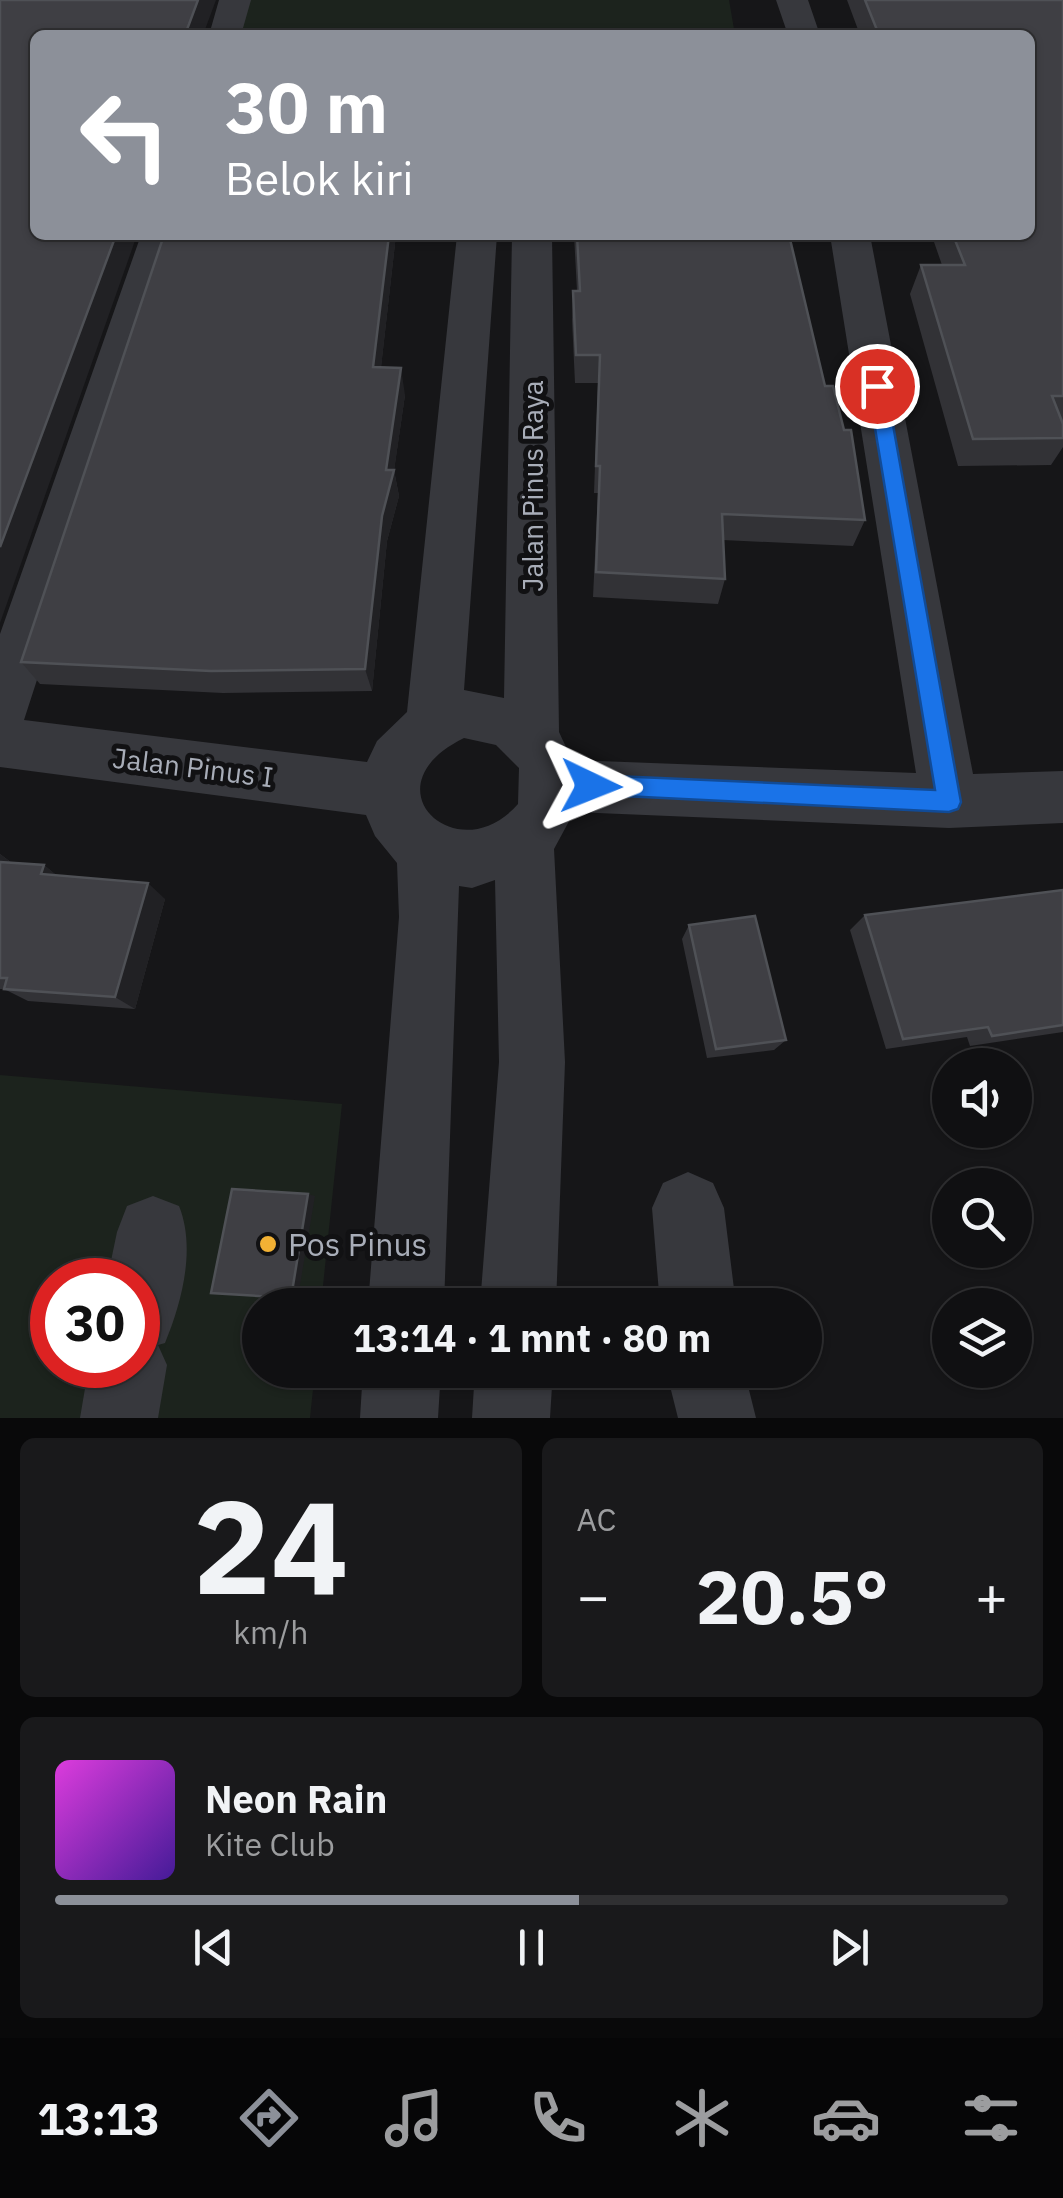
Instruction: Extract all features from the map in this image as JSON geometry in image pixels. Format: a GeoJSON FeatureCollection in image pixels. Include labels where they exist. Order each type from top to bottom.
{"type":"FeatureCollection","features":[{"type":"Feature","properties":{"kind":"street"},"geometry":{"type":"LineString","coordinates":[[226,30],[235,0]]}},
{"type":"Feature","properties":{"kind":"street"},"geometry":{"type":"LineString","coordinates":[[792,0],[802,30]]}},
{"type":"Feature","properties":{"kind":"street"},"geometry":{"type":"LineString","coordinates":[[0,712],[159,240]]}},
{"type":"Feature","properties":{"kind":"street"},"geometry":{"type":"LineString","coordinates":[[434,722],[477,240]]}},
{"type":"Feature","properties":{"kind":"street","name":"Jalan Pinus Raya"},"geometry":{"type":"LineString","coordinates":[[519,1288],[532,1062],[524,919],[535,787],[532,240]]}},
{"type":"Feature","properties":{"kind":"street"},"geometry":{"type":"LineString","coordinates":[[851,240],[949,802]]}},
{"type":"Feature","properties":{"kind":"street"},"geometry":{"type":"LineString","coordinates":[[460,714],[486,714],[511,722],[535,787],[494,856],[461,862],[427,853],[399,827],[387,792],[400,750],[434,722],[460,714]]}},
{"type":"Feature","properties":{"kind":"street","name":"Jalan Pinus I"},"geometry":{"type":"LineString","coordinates":[[0,742],[387,792]]}},
{"type":"Feature","properties":{"kind":"street"},"geometry":{"type":"LineString","coordinates":[[535,787],[949,802],[1063,797]]}},
{"type":"Feature","properties":{"kind":"street"},"geometry":{"type":"LineString","coordinates":[[407,1288],[430,917],[427,853]]}},
{"type":"Feature","properties":{"kind":"street"},"geometry":{"type":"LineString","coordinates":[[688,1208],[696,1288]]}},
{"type":"Feature","properties":{"kind":"street"},"geometry":{"type":"LineString","coordinates":[[148,1258],[153,1232]]}},
{"type":"Feature","properties":{"kind":"street"},"geometry":{"type":"LineString","coordinates":[[118,1418],[124,1388]]}},
{"type":"Feature","properties":{"kind":"street"},"geometry":{"type":"LineString","coordinates":[[399,1418],[401,1388]]}},
{"type":"Feature","properties":{"kind":"street"},"geometry":{"type":"LineString","coordinates":[[511,1418],[513,1388]]}},
{"type":"Feature","properties":{"kind":"street"},"geometry":{"type":"LineString","coordinates":[[709,1388],[716,1418]]}},
{"type":"Feature","properties":{"kind":"shaded area"},"geometry":{"type":"Polygon","coordinates":[[[240,0],[729,0],[734,30],[231,30],[240,0]]]}},
{"type":"Feature","properties":{"kind":"shaded area"},"geometry":{"type":"Polygon","coordinates":[[[0,1075],[342,1104],[323,1288],[242,1288],[242,1388],[313,1388],[310,1418],[0,1418],[0,1075]]]}},
{"type":"Feature","properties":{"kind":"building"},"geometry":{"type":"Polygon","coordinates":[[[0,0],[198,0],[187,30],[30,30],[30,240],[114,240],[0,547],[0,0]]]}},
{"type":"Feature","properties":{"kind":"building"},"geometry":{"type":"Polygon","coordinates":[[[865,0],[1063,0],[1063,396],[1052,396],[1063,424],[1063,438],[973,439],[921,265],[965,265],[955,240],[1035,240],[1035,30],[877,30],[865,0]]]}},
{"type":"Feature","properties":{"kind":"building"},"geometry":{"type":"Polygon","coordinates":[[[162,240],[388,240],[373,367],[401,368],[386,470],[394,470],[382,516],[365,669],[211,671],[21,662],[162,240]]]}},
{"type":"Feature","properties":{"kind":"building"},"geometry":{"type":"Polygon","coordinates":[[[577,240],[790,240],[825,386],[833,386],[844,430],[851,430],[865,520],[722,514],[725,579],[596,572],[600,355],[576,355],[573,291],[580,291],[577,240]]]}},
{"type":"Feature","properties":{"kind":"building"},"geometry":{"type":"Polygon","coordinates":[[[0,862],[44,865],[41,874],[148,883],[115,997],[4,989],[7,978],[0,978],[0,862]]]}},
{"type":"Feature","properties":{"kind":"building"},"geometry":{"type":"Polygon","coordinates":[[[1063,890],[1063,1025],[992,1036],[988,1027],[903,1039],[865,915],[1063,890]]]}},
{"type":"Feature","properties":{"kind":"building"},"geometry":{"type":"Polygon","coordinates":[[[755,916],[786,1040],[716,1049],[689,925],[755,916]]]}},
{"type":"Feature","properties":{"kind":"building","name":"Pos Pinus"},"geometry":{"type":"Polygon","coordinates":[[[232,1189],[308,1194],[293,1288],[242,1288],[242,1295],[211,1293],[232,1189]]]}},
{"type":"Feature","properties":{"kind":"place","name":"Pos Pinus"},"geometry":{"type":"Point","coordinates":[268,1244]}},
{"type":"Feature","properties":{"kind":"route"},"geometry":{"type":"LineString","coordinates":[[591,786],[949,802],[877,386]]}}]}
